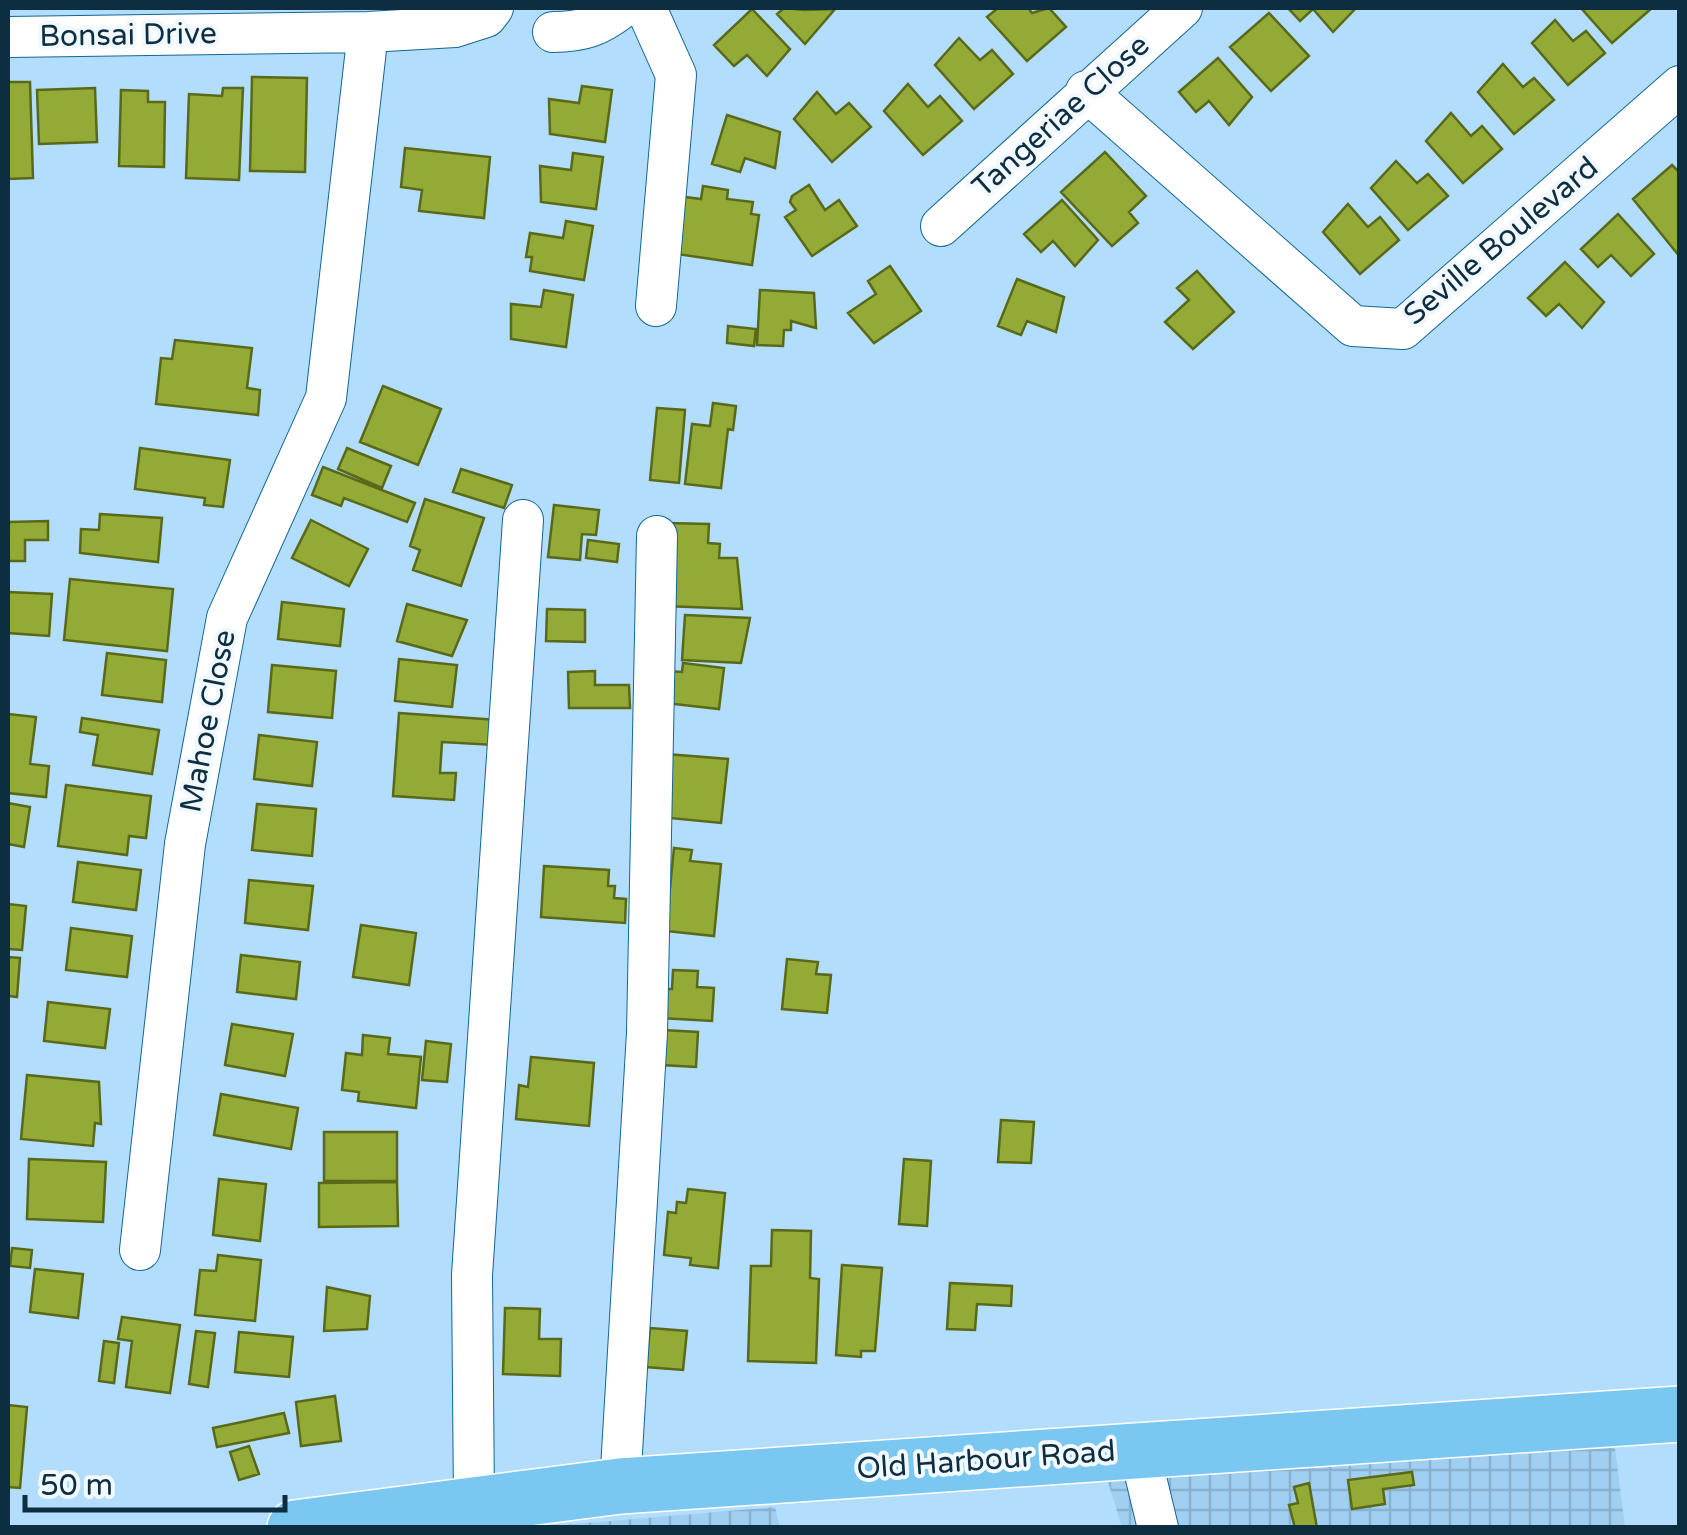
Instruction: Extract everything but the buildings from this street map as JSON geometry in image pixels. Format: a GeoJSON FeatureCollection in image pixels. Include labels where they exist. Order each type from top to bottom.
{"type":"FeatureCollection","features":[{"type":"Feature","properties":{"kind":"main road","name":"Old Harbour Road"},"geometry":{"type":"LineString","coordinates":[[294,1528],[445,1513],[620,1486],[1680,1414]]}},
{"type":"Feature","properties":{"kind":"street"},"geometry":{"type":"LineString","coordinates":[[554,32],[582,32],[622,8]]}},
{"type":"Feature","properties":{"kind":"street"},"geometry":{"type":"LineString","coordinates":[[646,8],[676,74],[656,306]]}},
{"type":"Feature","properties":{"kind":"street","name":"Tangeriae Close"},"geometry":{"type":"LineString","coordinates":[[941,226],[1182,8]]}},
{"type":"Feature","properties":{"kind":"street","name":"Bonsai Drive"},"geometry":{"type":"LineString","coordinates":[[8,37],[368,32],[455,26],[490,12]]}},
{"type":"Feature","properties":{"kind":"street","name":"Mahoe Close"},"geometry":{"type":"LineString","coordinates":[[140,1250],[185,844],[227,618],[326,398],[368,32]]}},
{"type":"Feature","properties":{"kind":"street","name":"Seville Boulevard"},"geometry":{"type":"LineString","coordinates":[[1086,91],[1353,326],[1403,329],[1674,101]]}},
{"type":"Feature","properties":{"kind":"street"},"geometry":{"type":"LineString","coordinates":[[445,1513],[472,1275],[523,520]]}},
{"type":"Feature","properties":{"kind":"street"},"geometry":{"type":"LineString","coordinates":[[620,1486],[646,1033],[657,536]]}},
{"type":"Feature","properties":{"kind":"street"},"geometry":{"type":"LineString","coordinates":[[1139,1449],[1158,1528]]}},
{"type":"Feature","properties":{"kind":"shaded area"},"geometry":{"type":"Polygon","coordinates":[[[1613,1432],[1625,1527],[1122,1527],[1108,1482],[1613,1432]]]}},
{"type":"Feature","properties":{"kind":"shaded area"},"geometry":{"type":"Polygon","coordinates":[[[775,1507],[780,1527],[539,1527],[775,1507]]]}}]}
